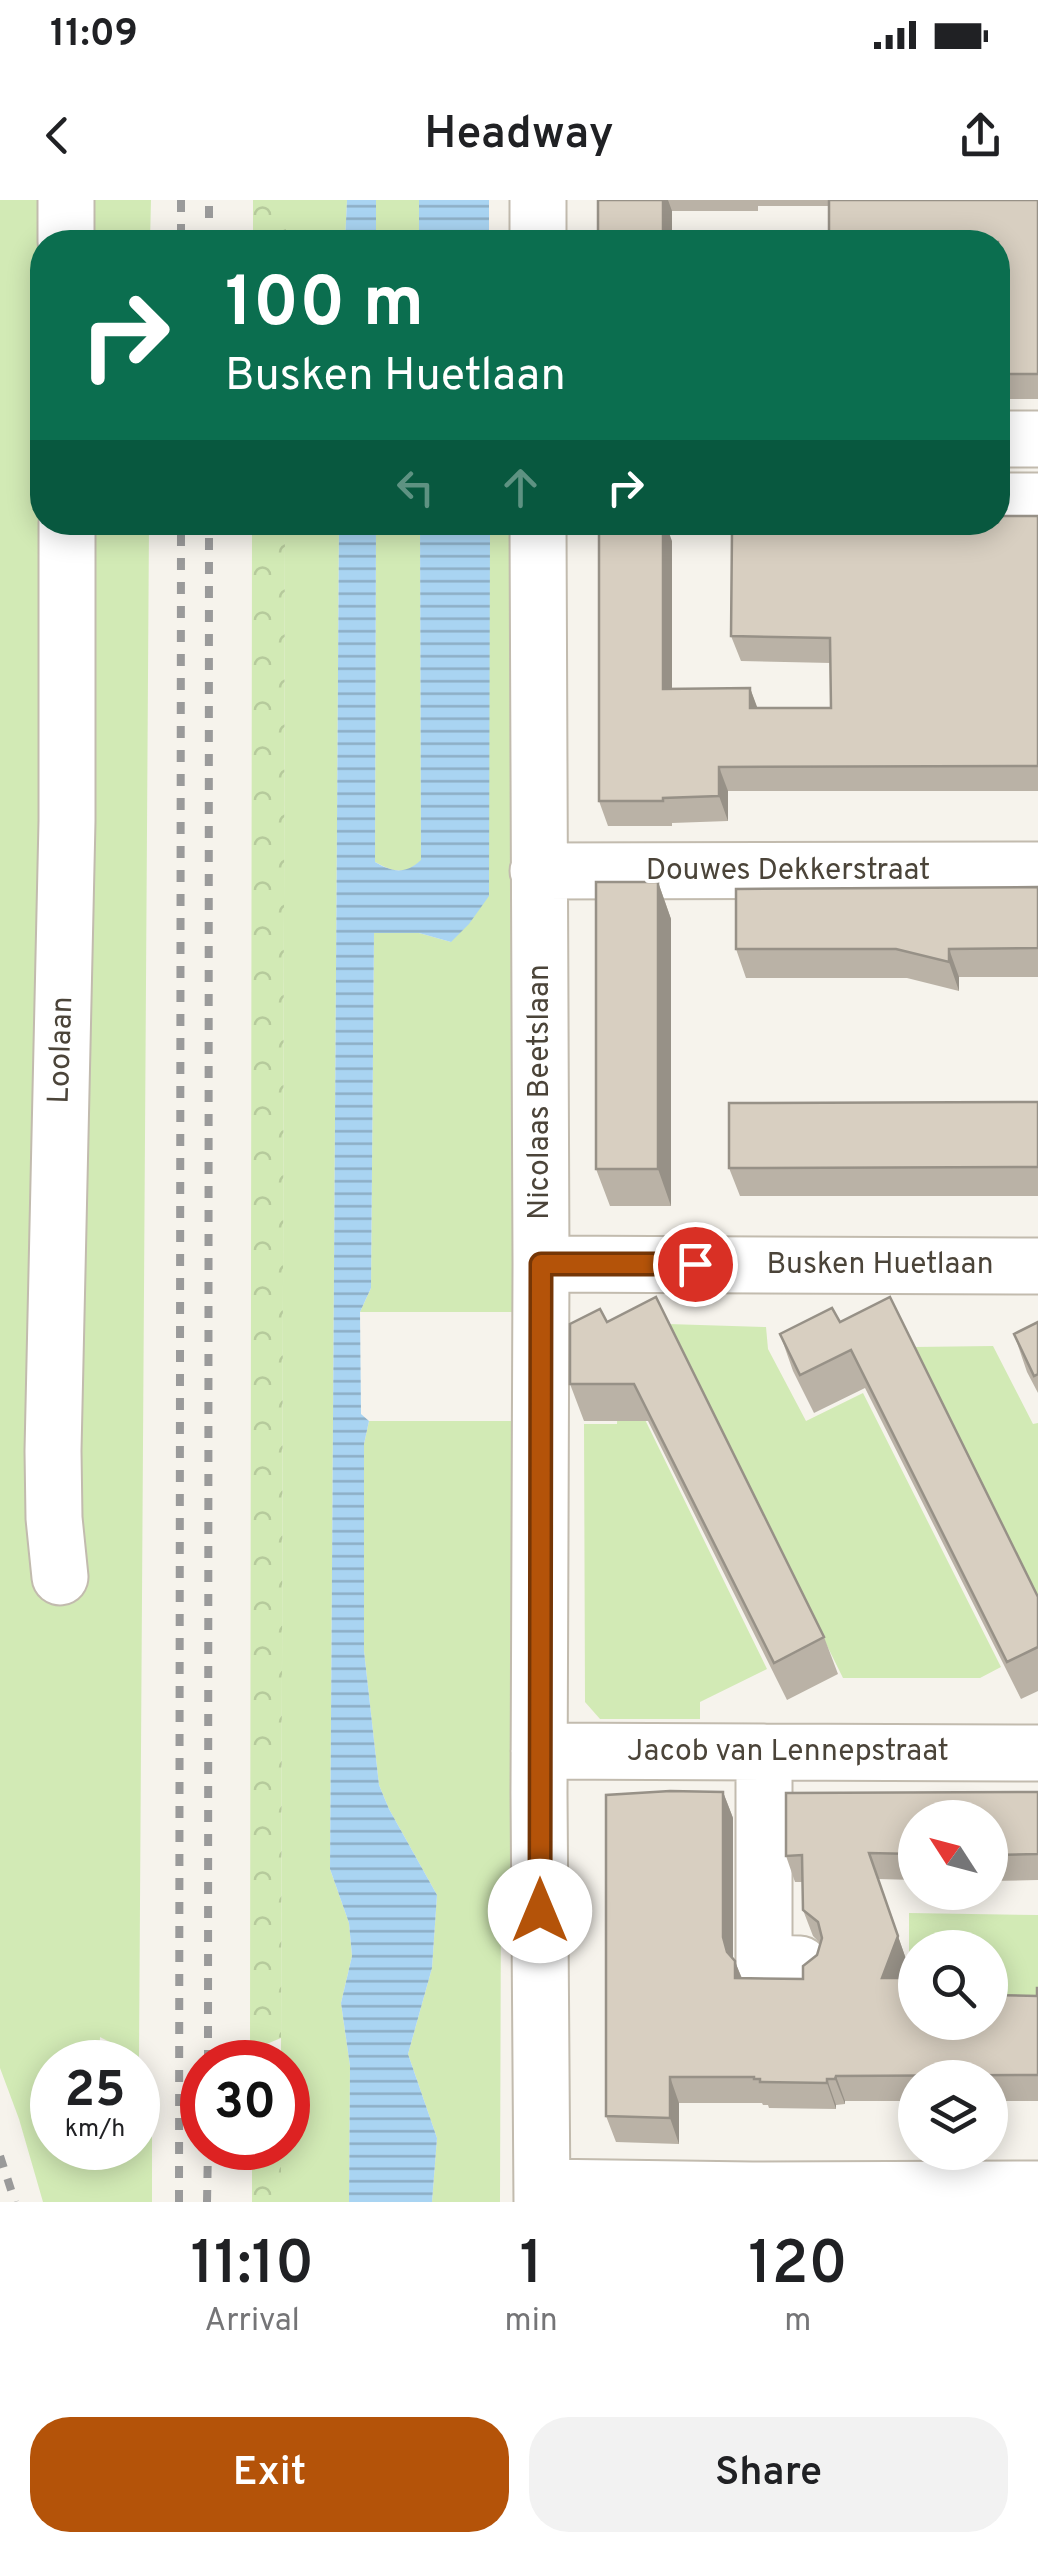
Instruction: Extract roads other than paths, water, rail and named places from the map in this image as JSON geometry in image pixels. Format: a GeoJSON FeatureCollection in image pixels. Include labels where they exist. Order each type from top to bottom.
{"type":"FeatureCollection","features":[{"type":"Feature","properties":{"kind":"street"},"geometry":{"type":"LineString","coordinates":[[66,200],[66,230]]}},
{"type":"Feature","properties":{"kind":"street"},"geometry":{"type":"LineString","coordinates":[[538,200],[538,230]]}},
{"type":"Feature","properties":{"kind":"street"},"geometry":{"type":"LineString","coordinates":[[1010,438],[1038,439]]}},
{"type":"Feature","properties":{"kind":"street"},"geometry":{"type":"LineString","coordinates":[[1010,501],[1038,501]]}},
{"type":"Feature","properties":{"kind":"street","name":"Loolaan"},"geometry":{"type":"LineString","coordinates":[[60,1577],[52,1451],[67,840],[66,535]]}},
{"type":"Feature","properties":{"kind":"street","name":"Nicolaas Beetslaan"},"geometry":{"type":"LineString","coordinates":[[538,535],[542,2194]]}},
{"type":"Feature","properties":{"kind":"street","name":"Douwes Dekkerstraat"},"geometry":{"type":"LineString","coordinates":[[538,871],[1038,870]]}},
{"type":"Feature","properties":{"kind":"street","name":"Busken Huetlaan"},"geometry":{"type":"LineString","coordinates":[[541,1264],[1038,1266]]}},
{"type":"Feature","properties":{"kind":"street","name":"Jacob van Lennepstraat"},"geometry":{"type":"LineString","coordinates":[[539,1751],[1038,1753]]}},
{"type":"Feature","properties":{"kind":"street"},"geometry":{"type":"LineString","coordinates":[[764,1752],[764,1964],[800,1964]]}},
{"type":"Feature","properties":{"kind":"street"},"geometry":{"type":"LineString","coordinates":[[542,2194],[1038,2189]]}},
{"type":"Feature","properties":{"kind":"water"},"geometry":{"type":"Polygon","coordinates":[[[347,200],[376,200],[376,230],[346,230],[347,200]]]}},
{"type":"Feature","properties":{"kind":"water"},"geometry":{"type":"Polygon","coordinates":[[[419,200],[489,200],[489,230],[419,230],[419,200]]]}},
{"type":"Feature","properties":{"kind":"water"},"geometry":{"type":"Polygon","coordinates":[[[339,535],[376,535],[375,862],[398,870],[421,860],[420,535],[490,535],[489,896],[451,942],[419,933],[374,933],[371,1288],[360,1312],[361,1414],[369,1421],[364,1444],[364,1651],[379,1785],[437,1895],[432,1968],[408,2054],[437,2138],[432,2202],[349,2202],[350,2066],[341,2003],[352,1956],[349,1923],[330,1869],[339,535]]]}},
{"type":"Feature","properties":{"kind":"railway"},"geometry":{"type":"LineString","coordinates":[[181,200],[181,230]]}},
{"type":"Feature","properties":{"kind":"railway"},"geometry":{"type":"LineString","coordinates":[[209,200],[209,230]]}},
{"type":"Feature","properties":{"kind":"railway"},"geometry":{"type":"LineString","coordinates":[[179,2202],[181,535]]}},
{"type":"Feature","properties":{"kind":"railway"},"geometry":{"type":"LineString","coordinates":[[208,2040],[209,535]]}},
{"type":"Feature","properties":{"kind":"railway"},"geometry":{"type":"LineString","coordinates":[[0,2156],[15,2202]]}},
{"type":"Feature","properties":{"kind":"railway"},"geometry":{"type":"LineString","coordinates":[[207,2202],[208,2170]]}}]}
